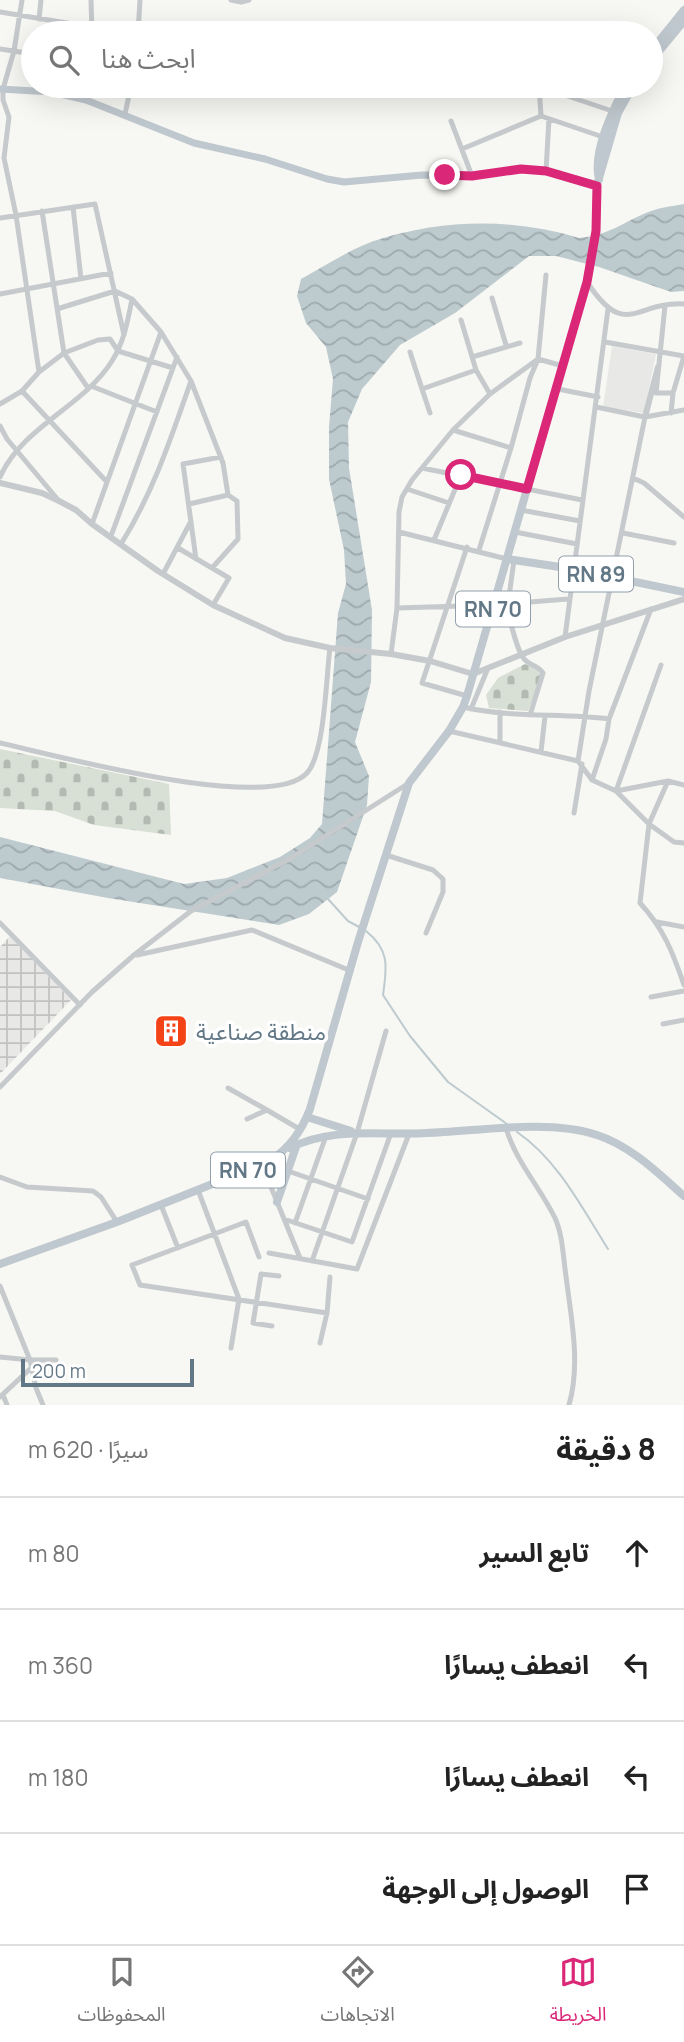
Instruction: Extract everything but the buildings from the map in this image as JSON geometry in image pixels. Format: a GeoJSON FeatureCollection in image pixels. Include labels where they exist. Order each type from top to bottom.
{"type":"FeatureCollection","features":[{"type":"Feature","properties":{"kind":"main road"},"geometry":{"type":"LineString","coordinates":[[663,41],[684,10]]}},
{"type":"Feature","properties":{"kind":"main road"},"geometry":{"type":"LineString","coordinates":[[663,41],[684,21]]}},
{"type":"Feature","properties":{"kind":"main road"},"geometry":{"type":"LineString","coordinates":[[1,89],[21,90]]}},
{"type":"Feature","properties":{"kind":"main road"},"geometry":{"type":"LineString","coordinates":[[78,98],[125,114],[161,132],[194,143],[265,159],[344,182],[422,175],[472,176],[521,169],[546,171],[598,182]]}},
{"type":"Feature","properties":{"kind":"main road","name":"RN 70"},"geometry":{"type":"LineString","coordinates":[[0,1264],[262,1165],[286,1150],[301,1130],[409,783],[467,708],[473,674],[511,559],[521,510],[588,280],[596,231],[598,182],[607,138],[620,98]]}},
{"type":"Feature","properties":{"kind":"main road","name":"RN 70"},"geometry":{"type":"LineString","coordinates":[[615,112],[625,98]]}},
{"type":"Feature","properties":{"kind":"main road","name":"RN 89"},"geometry":{"type":"LineString","coordinates":[[511,559],[684,592]]}},
{"type":"Feature","properties":{"kind":"main road"},"geometry":{"type":"LineString","coordinates":[[307,1117],[358,1133]]}},
{"type":"Feature","properties":{"kind":"main road"},"geometry":{"type":"LineString","coordinates":[[286,1150],[326,1136],[358,1133],[409,1134],[506,1128],[582,1131],[599,1135],[622,1146],[647,1163],[684,1196]]}},
{"type":"Feature","properties":{"kind":"main road"},"geometry":{"type":"LineString","coordinates":[[277,1202],[297,1144]]}},
{"type":"Feature","properties":{"kind":"street"},"geometry":{"type":"LineString","coordinates":[[22,0],[13,51],[1,89],[9,117],[4,158],[16,215],[39,372]]}},
{"type":"Feature","properties":{"kind":"street"},"geometry":{"type":"LineString","coordinates":[[40,19],[41,0]]}},
{"type":"Feature","properties":{"kind":"street"},"geometry":{"type":"LineString","coordinates":[[91,0],[91,21]]}},
{"type":"Feature","properties":{"kind":"street"},"geometry":{"type":"LineString","coordinates":[[139,21],[140,0]]}},
{"type":"Feature","properties":{"kind":"street"},"geometry":{"type":"LineString","coordinates":[[231,0],[248,0]]}},
{"type":"Feature","properties":{"kind":"street"},"geometry":{"type":"LineString","coordinates":[[0,12],[49,21]]}},
{"type":"Feature","properties":{"kind":"street"},"geometry":{"type":"LineString","coordinates":[[0,49],[21,52]]}},
{"type":"Feature","properties":{"kind":"street"},"geometry":{"type":"LineString","coordinates":[[125,114],[128,98]]}},
{"type":"Feature","properties":{"kind":"street"},"geometry":{"type":"LineString","coordinates":[[540,98],[541,116]]}},
{"type":"Feature","properties":{"kind":"street"},"geometry":{"type":"LineString","coordinates":[[574,98],[615,112]]}},
{"type":"Feature","properties":{"kind":"street"},"geometry":{"type":"LineString","coordinates":[[462,149],[541,116],[607,138]]}},
{"type":"Feature","properties":{"kind":"street"},"geometry":{"type":"LineString","coordinates":[[0,117],[9,117]]}},
{"type":"Feature","properties":{"kind":"street"},"geometry":{"type":"LineString","coordinates":[[546,171],[550,119]]}},
{"type":"Feature","properties":{"kind":"street"},"geometry":{"type":"LineString","coordinates":[[451,121],[472,176]]}},
{"type":"Feature","properties":{"kind":"street"},"geometry":{"type":"LineString","coordinates":[[0,218],[95,204],[124,335]]}},
{"type":"Feature","properties":{"kind":"street"},"geometry":{"type":"LineString","coordinates":[[73,207],[81,279]]}},
{"type":"Feature","properties":{"kind":"street"},"geometry":{"type":"LineString","coordinates":[[42,211],[64,353],[89,387],[157,412]]}},
{"type":"Feature","properties":{"kind":"street"},"geometry":{"type":"LineString","coordinates":[[0,294],[111,273]]}},
{"type":"Feature","properties":{"kind":"street"},"geometry":{"type":"LineString","coordinates":[[479,550],[538,359],[546,275]]}},
{"type":"Feature","properties":{"kind":"street"},"geometry":{"type":"LineString","coordinates":[[588,280],[608,309],[617,314],[634,315],[665,306],[684,304]]}},
{"type":"Feature","properties":{"kind":"street"},"geometry":{"type":"LineString","coordinates":[[57,309],[115,291],[132,299],[161,332],[191,381],[221,457],[228,495]]}},
{"type":"Feature","properties":{"kind":"street"},"geometry":{"type":"LineString","coordinates":[[492,298],[506,345]]}},
{"type":"Feature","properties":{"kind":"street"},"geometry":{"type":"LineString","coordinates":[[0,477],[16,450],[89,387],[111,363],[124,335],[132,299]]}},
{"type":"Feature","properties":{"kind":"street"},"geometry":{"type":"LineString","coordinates":[[665,306],[656,393],[673,393]]}},
{"type":"Feature","properties":{"kind":"street"},"geometry":{"type":"LineString","coordinates":[[565,637],[608,309]]}},
{"type":"Feature","properties":{"kind":"street"},"geometry":{"type":"LineString","coordinates":[[461,320],[476,370],[490,394]]}},
{"type":"Feature","properties":{"kind":"street"},"geometry":{"type":"LineString","coordinates":[[92,524],[161,332]]}},
{"type":"Feature","properties":{"kind":"street"},"geometry":{"type":"LineString","coordinates":[[0,404],[22,391],[39,372],[64,353],[98,340],[110,339],[118,351],[173,368]]}},
{"type":"Feature","properties":{"kind":"street"},"geometry":{"type":"LineString","coordinates":[[605,342],[684,356],[673,393],[671,413]]}},
{"type":"Feature","properties":{"kind":"street"},"geometry":{"type":"LineString","coordinates":[[472,357],[520,343]]}},
{"type":"Feature","properties":{"kind":"street"},"geometry":{"type":"LineString","coordinates":[[411,352],[430,413]]}},
{"type":"Feature","properties":{"kind":"street"},"geometry":{"type":"LineString","coordinates":[[111,536],[177,358]]}},
{"type":"Feature","properties":{"kind":"street"},"geometry":{"type":"LineString","coordinates":[[538,359],[563,366]]}},
{"type":"Feature","properties":{"kind":"street"},"geometry":{"type":"LineString","coordinates":[[391,654],[397,608],[398,532],[402,497],[453,430],[490,394],[538,359]]}},
{"type":"Feature","properties":{"kind":"street"},"geometry":{"type":"LineString","coordinates":[[574,813],[585,716],[645,417],[658,367]]}},
{"type":"Feature","properties":{"kind":"street"},"geometry":{"type":"LineString","coordinates":[[422,389],[476,370]]}},
{"type":"Feature","properties":{"kind":"street"},"geometry":{"type":"LineString","coordinates":[[121,544],[139,516],[156,480],[191,381]]}},
{"type":"Feature","properties":{"kind":"street"},"geometry":{"type":"LineString","coordinates":[[558,389],[598,397]]}},
{"type":"Feature","properties":{"kind":"street"},"geometry":{"type":"LineString","coordinates":[[22,391],[106,481]]}},
{"type":"Feature","properties":{"kind":"street"},"geometry":{"type":"LineString","coordinates":[[596,407],[645,417],[684,410]]}},
{"type":"Feature","properties":{"kind":"street"},"geometry":{"type":"LineString","coordinates":[[0,426],[7,439],[59,501]]}},
{"type":"Feature","properties":{"kind":"street"},"geometry":{"type":"LineString","coordinates":[[453,430],[511,448]]}},
{"type":"Feature","properties":{"kind":"street"},"geometry":{"type":"LineString","coordinates":[[196,559],[183,464],[221,457]]}},
{"type":"Feature","properties":{"kind":"street"},"geometry":{"type":"LineString","coordinates":[[422,468],[582,500]]}},
{"type":"Feature","properties":{"kind":"street"},"geometry":{"type":"LineString","coordinates":[[434,540],[461,475]]}},
{"type":"Feature","properties":{"kind":"street"},"geometry":{"type":"LineString","coordinates":[[633,478],[644,483],[684,517]]}},
{"type":"Feature","properties":{"kind":"street"},"geometry":{"type":"LineString","coordinates":[[0,483],[42,493],[76,510],[163,574],[213,605],[285,638],[332,648],[430,661],[473,674],[565,637],[684,599]]}},
{"type":"Feature","properties":{"kind":"street"},"geometry":{"type":"LineString","coordinates":[[407,489],[449,503]]}},
{"type":"Feature","properties":{"kind":"street"},"geometry":{"type":"LineString","coordinates":[[189,504],[228,495],[237,500],[238,539],[212,568]]}},
{"type":"Feature","properties":{"kind":"street"},"geometry":{"type":"LineString","coordinates":[[521,510],[580,521]]}},
{"type":"Feature","properties":{"kind":"street"},"geometry":{"type":"LineString","coordinates":[[163,574],[191,520]]}},
{"type":"Feature","properties":{"kind":"street"},"geometry":{"type":"LineString","coordinates":[[398,532],[511,559],[507,604],[522,655],[543,673],[530,715]]}},
{"type":"Feature","properties":{"kind":"street"},"geometry":{"type":"LineString","coordinates":[[515,532],[577,544]]}},
{"type":"Feature","properties":{"kind":"street"},"geometry":{"type":"LineString","coordinates":[[622,533],[674,543]]}},
{"type":"Feature","properties":{"kind":"street"},"geometry":{"type":"LineString","coordinates":[[467,547],[422,684],[467,696]]}},
{"type":"Feature","properties":{"kind":"street"},"geometry":{"type":"LineString","coordinates":[[177,548],[229,579],[213,605]]}},
{"type":"Feature","properties":{"kind":"street"},"geometry":{"type":"LineString","coordinates":[[397,608],[569,599]]}},
{"type":"Feature","properties":{"kind":"street"},"geometry":{"type":"LineString","coordinates":[[592,780],[606,739],[609,719],[651,609]]}},
{"type":"Feature","properties":{"kind":"street"},"geometry":{"type":"LineString","coordinates":[[0,743],[140,774],[221,787],[279,786],[307,773],[319,748],[332,648]]}},
{"type":"Feature","properties":{"kind":"street"},"geometry":{"type":"LineString","coordinates":[[616,791],[661,665]]}},
{"type":"Feature","properties":{"kind":"street"},"geometry":{"type":"LineString","coordinates":[[488,668],[467,708],[530,715],[609,719]]}},
{"type":"Feature","properties":{"kind":"street"},"geometry":{"type":"LineString","coordinates":[[500,712],[500,743]]}},
{"type":"Feature","properties":{"kind":"street"},"geometry":{"type":"LineString","coordinates":[[541,752],[545,716]]}},
{"type":"Feature","properties":{"kind":"street"},"geometry":{"type":"LineString","coordinates":[[449,731],[580,762],[592,780],[616,791],[649,824],[674,842],[684,843]]}},
{"type":"Feature","properties":{"kind":"street"},"geometry":{"type":"LineString","coordinates":[[616,791],[668,781],[684,785]]}},
{"type":"Feature","properties":{"kind":"street"},"geometry":{"type":"LineString","coordinates":[[668,781],[649,824],[640,903],[657,922],[672,950],[684,985]]}},
{"type":"Feature","properties":{"kind":"street"},"geometry":{"type":"LineString","coordinates":[[0,1087],[80,1005],[134,955],[191,911],[291,858],[409,783]]}},
{"type":"Feature","properties":{"kind":"street"},"geometry":{"type":"LineString","coordinates":[[386,855],[433,870],[443,879],[443,891],[426,933]]}},
{"type":"Feature","properties":{"kind":"street"},"geometry":{"type":"LineString","coordinates":[[657,922],[684,927]]}},
{"type":"Feature","properties":{"kind":"street"},"geometry":{"type":"LineString","coordinates":[[0,923],[80,1005]]}},
{"type":"Feature","properties":{"kind":"street"},"geometry":{"type":"LineString","coordinates":[[134,955],[252,930],[351,971]]}},
{"type":"Feature","properties":{"kind":"street"},"geometry":{"type":"LineString","coordinates":[[651,997],[684,991]]}},
{"type":"Feature","properties":{"kind":"street"},"geometry":{"type":"LineString","coordinates":[[663,1024],[684,1020]]}},
{"type":"Feature","properties":{"kind":"street"},"geometry":{"type":"LineString","coordinates":[[312,1261],[358,1133],[386,1031]]}},
{"type":"Feature","properties":{"kind":"street"},"geometry":{"type":"LineString","coordinates":[[228,1088],[301,1130]]}},
{"type":"Feature","properties":{"kind":"street"},"geometry":{"type":"LineString","coordinates":[[247,1119],[267,1110]]}},
{"type":"Feature","properties":{"kind":"street"},"geometry":{"type":"LineString","coordinates":[[506,1128],[511,1144],[556,1222],[562,1243],[574,1339],[575,1374],[569,1405]]}},
{"type":"Feature","properties":{"kind":"street"},"geometry":{"type":"LineString","coordinates":[[284,1219],[352,1242],[391,1133]]}},
{"type":"Feature","properties":{"kind":"street"},"geometry":{"type":"LineString","coordinates":[[269,1253],[357,1269],[409,1134]]}},
{"type":"Feature","properties":{"kind":"street"},"geometry":{"type":"LineString","coordinates":[[295,1223],[326,1136]]}},
{"type":"Feature","properties":{"kind":"street"},"geometry":{"type":"LineString","coordinates":[[262,1165],[300,1258]]}},
{"type":"Feature","properties":{"kind":"street"},"geometry":{"type":"LineString","coordinates":[[288,1171],[368,1199]]}},
{"type":"Feature","properties":{"kind":"street"},"geometry":{"type":"LineString","coordinates":[[0,1177],[27,1187],[93,1191],[101,1197],[117,1222]]}},
{"type":"Feature","properties":{"kind":"street"},"geometry":{"type":"LineString","coordinates":[[198,1190],[239,1299],[231,1348]]}},
{"type":"Feature","properties":{"kind":"street"},"geometry":{"type":"LineString","coordinates":[[161,1205],[178,1248]]}},
{"type":"Feature","properties":{"kind":"street"},"geometry":{"type":"LineString","coordinates":[[259,1257],[246,1222],[132,1265],[140,1284],[327,1313]]}},
{"type":"Feature","properties":{"kind":"street"},"geometry":{"type":"LineString","coordinates":[[272,1326],[253,1323],[261,1274],[279,1276]]}},
{"type":"Feature","properties":{"kind":"street"},"geometry":{"type":"LineString","coordinates":[[320,1343],[327,1313],[330,1277]]}},
{"type":"Feature","properties":{"kind":"street"},"geometry":{"type":"LineString","coordinates":[[0,1286],[33,1362],[43,1405]]}},
{"type":"Feature","properties":{"kind":"street"},"geometry":{"type":"LineString","coordinates":[[0,1357],[33,1362],[56,1360]]}},
{"type":"Feature","properties":{"kind":"street"},"geometry":{"type":"LineString","coordinates":[[7,1405],[1,1396],[33,1362]]}},
{"type":"Feature","properties":{"kind":"shaded area"},"geometry":{"type":"Polygon","coordinates":[[[612,346],[656,354],[644,413],[603,407],[612,346]]]}},
{"type":"Feature","properties":{"kind":"shaded area"},"geometry":{"type":"Polygon","coordinates":[[[10,936],[71,1000],[0,1074],[0,947],[10,936]]]}},
{"type":"Feature","properties":{"kind":"green space"},"geometry":{"type":"Polygon","coordinates":[[[525,664],[539,670],[542,675],[528,711],[489,708],[486,695],[498,678],[525,664]]]}},
{"type":"Feature","properties":{"kind":"green space"},"geometry":{"type":"Polygon","coordinates":[[[0,749],[169,784],[171,835],[94,825],[55,811],[0,808],[0,749]]]}},
{"type":"Feature","properties":{"kind":"water"},"geometry":{"type":"Polygon","coordinates":[[[684,204],[684,291],[671,292],[599,267],[556,256],[529,256],[455,313],[400,345],[362,389],[348,422],[349,468],[372,610],[371,682],[355,742],[369,776],[367,805],[337,892],[309,914],[279,925],[0,878],[0,837],[184,884],[227,878],[280,857],[310,838],[322,824],[338,613],[346,584],[344,550],[329,479],[333,379],[326,347],[306,323],[297,296],[301,279],[368,243],[402,233],[453,225],[504,224],[554,231],[579,238],[609,231],[655,210],[684,204]]]}},
{"type":"Feature","properties":{"kind":"waterway"},"geometry":{"type":"LineString","coordinates":[[328,899],[348,921],[361,928]]}},
{"type":"Feature","properties":{"kind":"waterway"},"geometry":{"type":"LineString","coordinates":[[366,931],[383,952],[383,995],[410,1036],[448,1082],[507,1124]]}},
{"type":"Feature","properties":{"kind":"waterway"},"geometry":{"type":"LineString","coordinates":[[517,1132],[532,1143],[557,1171],[608,1249]]}},
{"type":"Feature","properties":{"kind":"place","name":"منطقة صناعية"},"geometry":{"type":"Point","coordinates":[171,1031]}},
{"type":"Feature","properties":{"kind":"route"},"geometry":{"type":"LineString","coordinates":[[445,175],[472,176],[521,169],[546,171],[597,186],[596,231],[587,282],[527,489],[461,475]]}}]}
